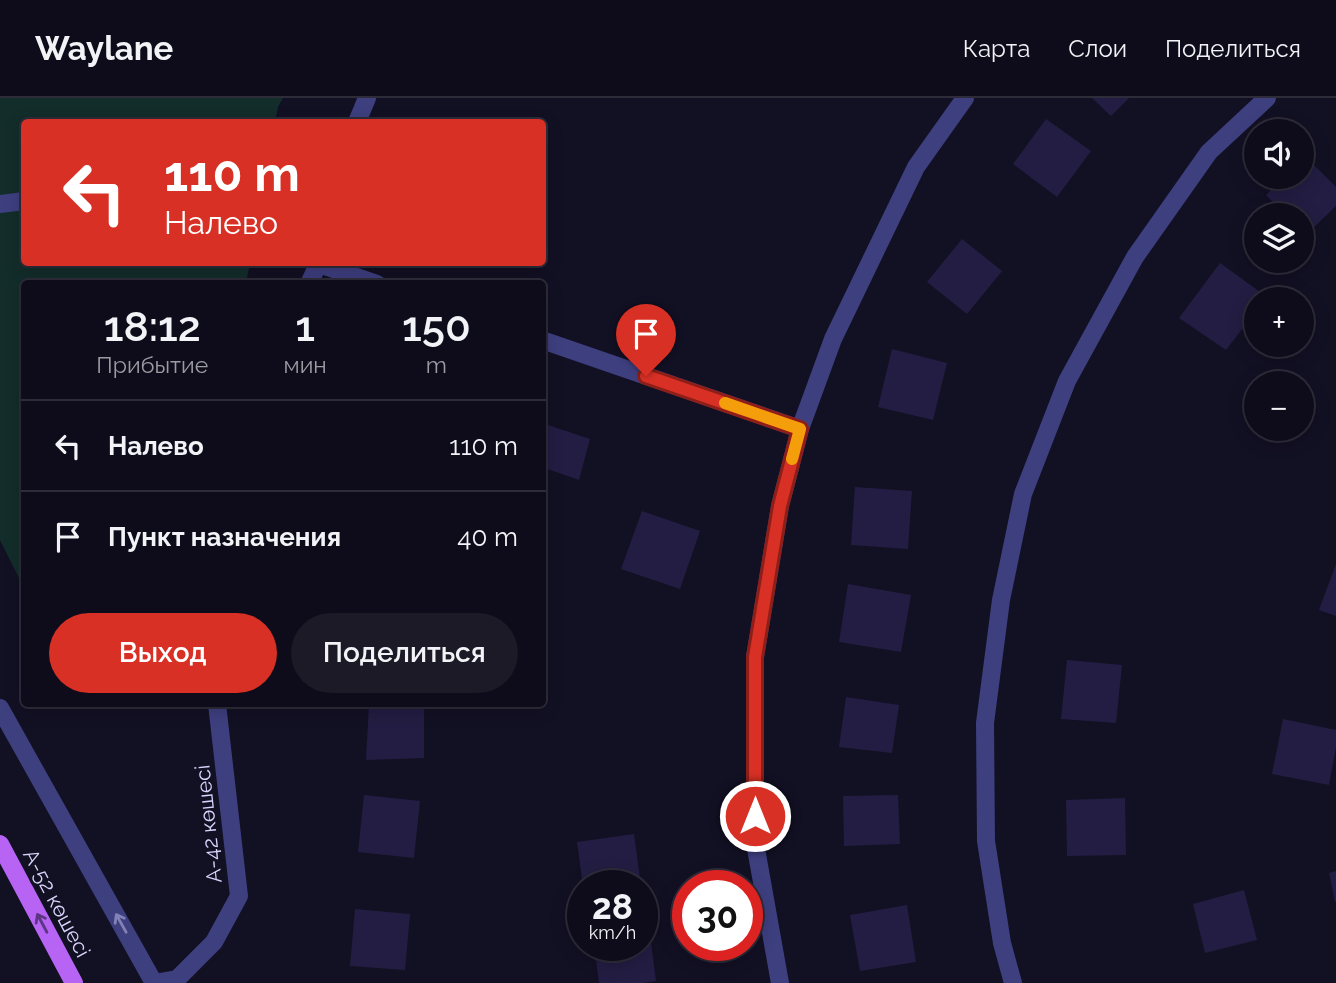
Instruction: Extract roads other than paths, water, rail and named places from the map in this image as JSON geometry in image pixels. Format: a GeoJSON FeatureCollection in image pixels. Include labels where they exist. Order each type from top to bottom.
{"type":"FeatureCollection","features":[{"type":"Feature","properties":{"kind":"main road","name":"А-52 көшесі"},"geometry":{"type":"LineString","coordinates":[[0,845],[74,983]]}},
{"type":"Feature","properties":{"kind":"street"},"geometry":{"type":"LineString","coordinates":[[358,119],[367,98]]}},
{"type":"Feature","properties":{"kind":"street"},"geometry":{"type":"LineString","coordinates":[[780,983],[755,843],[755,657],[780,506],[800,429],[833,339],[916,167],[965,98]]}},
{"type":"Feature","properties":{"kind":"street"},"geometry":{"type":"LineString","coordinates":[[1013,983],[1002,943],[986,841],[985,723],[1001,600],[1023,494],[1067,381],[1135,257],[1209,152],[1267,98]]}},
{"type":"Feature","properties":{"kind":"street"},"geometry":{"type":"LineString","coordinates":[[0,204],[21,201]]}},
{"type":"Feature","properties":{"kind":"street"},"geometry":{"type":"LineString","coordinates":[[327,266],[366,280]]}},
{"type":"Feature","properties":{"kind":"street"},"geometry":{"type":"LineString","coordinates":[[546,341],[800,429]]}},
{"type":"Feature","properties":{"kind":"street","name":"А-42 көшесі"},"geometry":{"type":"LineString","coordinates":[[154,983],[177,979],[214,942],[239,896],[217,707]]}},
{"type":"Feature","properties":{"kind":"street"},"geometry":{"type":"LineString","coordinates":[[0,708],[154,983]]}}]}
